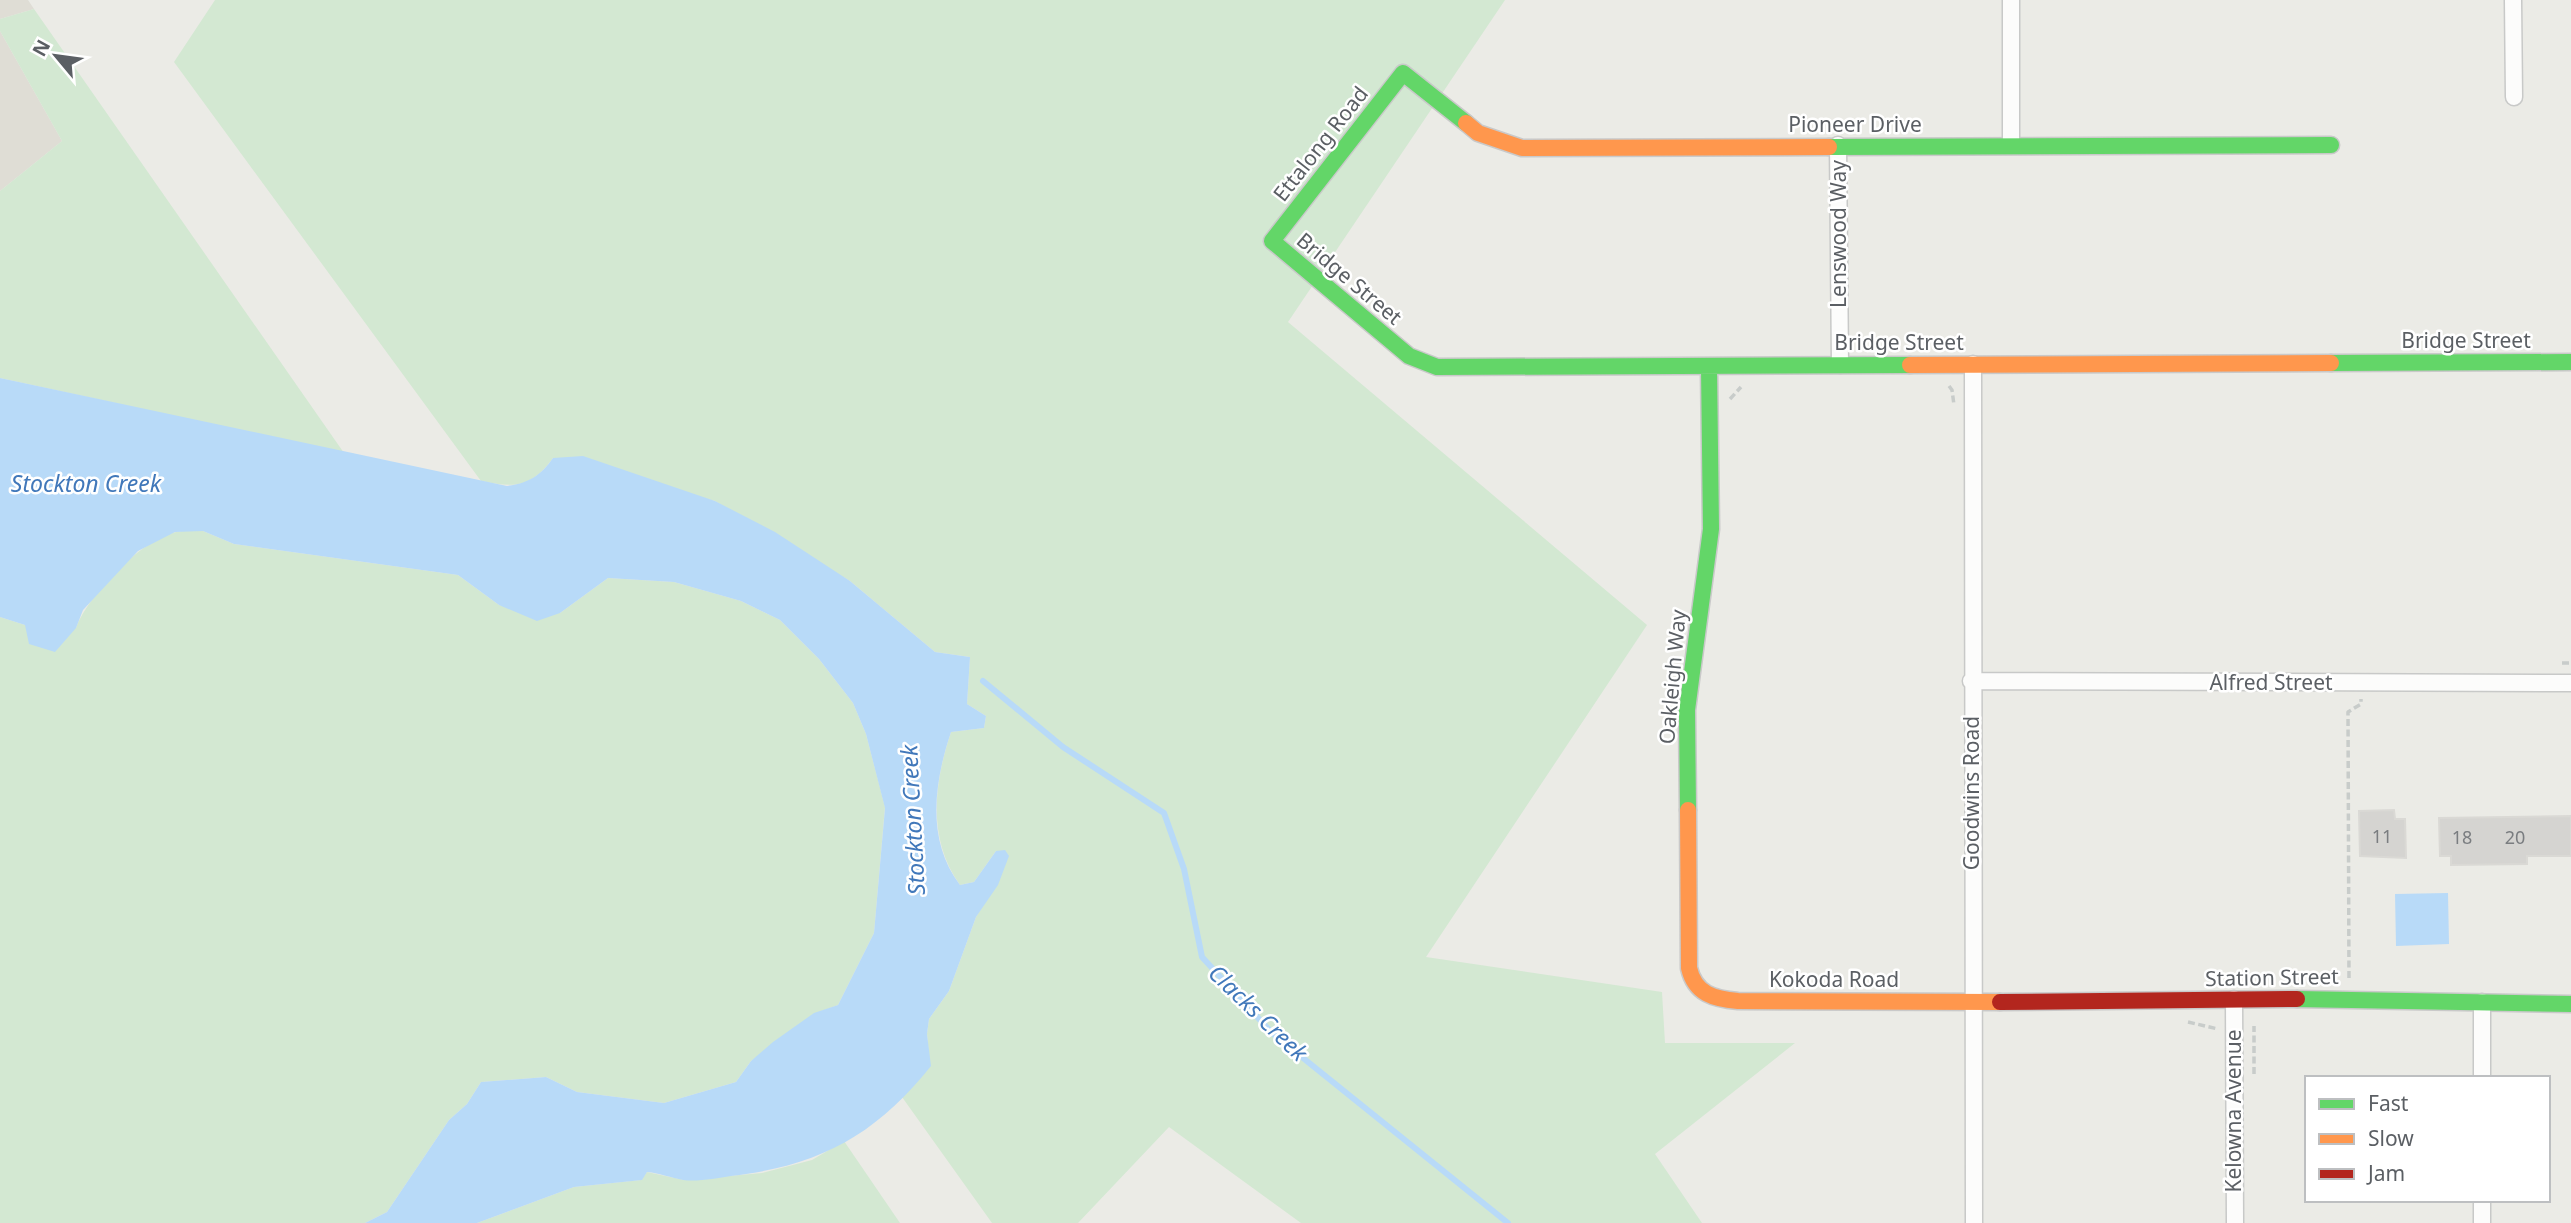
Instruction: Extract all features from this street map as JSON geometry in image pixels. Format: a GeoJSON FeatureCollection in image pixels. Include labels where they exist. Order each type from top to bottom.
{"type":"FeatureCollection","features":[{"type":"Feature","properties":{"kind":"street"},"geometry":{"type":"LineString","coordinates":[[2011,0],[2011,145]]}},
{"type":"Feature","properties":{"kind":"street"},"geometry":{"type":"LineString","coordinates":[[2513,0],[2514,97]]}},
{"type":"Feature","properties":{"kind":"street","name":"Pioneer Drive"},"geometry":{"type":"LineString","coordinates":[[1403,73],[1478,133],[1522,148],[2331,145]]}},
{"type":"Feature","properties":{"kind":"street","name":"Ettalong Road"},"geometry":{"type":"LineString","coordinates":[[1272,242],[1403,73]]}},
{"type":"Feature","properties":{"kind":"street","name":"Lenswood Way"},"geometry":{"type":"LineString","coordinates":[[1839,145],[1840,365]]}},
{"type":"Feature","properties":{"kind":"street","name":"Bridge Street"},"geometry":{"type":"LineString","coordinates":[[1272,242],[1409,356],[1437,367],[2571,362]]}},
{"type":"Feature","properties":{"kind":"street","name":"Goodwins Road"},"geometry":{"type":"LineString","coordinates":[[1973,364],[1971,681],[1974,1223]]}},
{"type":"Feature","properties":{"kind":"street","name":"Oakleigh Way"},"geometry":{"type":"LineString","coordinates":[[1698,988],[1689,968],[1687,710],[1711,529],[1709,367]]}},
{"type":"Feature","properties":{"kind":"street","name":"Alfred Street"},"geometry":{"type":"LineString","coordinates":[[1971,681],[2571,683]]}},
{"type":"Feature","properties":{"kind":"street","name":"Kokoda Road"},"geometry":{"type":"LineString","coordinates":[[1698,988],[1707,997],[1738,1001],[1974,1002]]}},
{"type":"Feature","properties":{"kind":"street","name":"Station Street"},"geometry":{"type":"LineString","coordinates":[[1974,1002],[2349,998],[2571,1004]]}},
{"type":"Feature","properties":{"kind":"street","name":"Kelowna Avenue"},"geometry":{"type":"LineString","coordinates":[[2234,999],[2235,1223]]}},
{"type":"Feature","properties":{"kind":"street"},"geometry":{"type":"LineString","coordinates":[[2482,1002],[2482,1076]]}},
{"type":"Feature","properties":{"kind":"street"},"geometry":{"type":"LineString","coordinates":[[2482,1202],[2482,1223]]}},
{"type":"Feature","properties":{"kind":"path"},"geometry":{"type":"LineString","coordinates":[[1726,404],[1744,384]]}},
{"type":"Feature","properties":{"kind":"path"},"geometry":{"type":"LineString","coordinates":[[2349,998],[2348,712],[2361,704],[2360,684]]}},
{"type":"Feature","properties":{"kind":"shaded area"},"geometry":{"type":"Polygon","coordinates":[[[0,0],[28,0],[34,9],[0,19],[0,0]]]}},
{"type":"Feature","properties":{"kind":"shaded area"},"geometry":{"type":"Polygon","coordinates":[[[0,31],[62,141],[0,191],[0,31]]]}},
{"type":"Feature","properties":{"kind":"green space"},"geometry":{"type":"Polygon","coordinates":[[[215,0],[1505,0],[1288,322],[1647,625],[1426,957],[1662,992],[1665,1043],[1795,1043],[1655,1154],[1702,1223],[1301,1223],[1169,1127],[1078,1223],[992,1223],[902,1097],[930,1066],[927,1034],[929,1019],[949,991],[976,917],[985,902],[996,851],[974,882],[960,885],[949,867],[938,830],[938,791],[951,732],[984,728],[986,716],[967,704],[970,657],[935,652],[850,581],[715,501],[553,458],[537,475],[521,483],[503,485],[481,481],[174,62],[215,0]]]}},
{"type":"Feature","properties":{"kind":"green space"},"geometry":{"type":"Polygon","coordinates":[[[34,9],[344,453],[0,378],[0,191],[62,141],[0,31],[0,19],[34,9]]]}},
{"type":"Feature","properties":{"kind":"green space"},"geometry":{"type":"Polygon","coordinates":[[[179,531],[203,531],[234,544],[458,575],[499,605],[560,613],[608,578],[674,582],[741,601],[780,620],[819,659],[853,703],[866,734],[885,807],[874,933],[838,1005],[814,1014],[751,1061],[736,1082],[664,1103],[577,1092],[546,1077],[481,1082],[467,1104],[449,1120],[387,1212],[365,1223],[0,1223],[0,617],[25,625],[76,628],[103,586],[132,557],[162,537],[179,531]]]}},
{"type":"Feature","properties":{"kind":"green space"},"geometry":{"type":"Polygon","coordinates":[[[844,1141],[900,1223],[477,1223],[574,1187],[641,1180],[647,1172],[684,1180],[762,1173],[812,1160],[844,1141]]]}},
{"type":"Feature","properties":{"kind":"water","name":"Stockton Creek"},"geometry":{"type":"Polygon","coordinates":[[[0,378],[507,486],[533,478],[553,458],[583,456],[715,501],[775,532],[850,581],[935,652],[970,657],[967,704],[986,716],[984,728],[951,732],[937,791],[938,830],[949,868],[960,885],[974,882],[996,851],[1005,850],[1009,856],[998,885],[976,917],[949,991],[929,1019],[927,1034],[931,1066],[889,1111],[867,1128],[818,1155],[792,1164],[714,1179],[683,1180],[647,1172],[642,1180],[574,1187],[477,1223],[365,1223],[387,1212],[449,1120],[467,1104],[481,1082],[546,1077],[577,1092],[664,1103],[736,1082],[751,1061],[773,1042],[814,1013],[838,1005],[874,933],[885,808],[866,734],[853,703],[819,659],[780,620],[741,601],[674,582],[608,578],[560,613],[537,621],[499,605],[458,575],[234,544],[203,531],[175,532],[138,551],[83,610],[76,628],[55,652],[29,644],[25,625],[0,617],[0,378]]]}},
{"type":"Feature","properties":{"kind":"water"},"geometry":{"type":"Polygon","coordinates":[[[2448,893],[2449,944],[2396,946],[2395,894],[2448,893]]]}},
{"type":"Feature","properties":{"kind":"building"},"geometry":{"type":"Polygon","coordinates":[[[2394,810],[2395,819],[2405,819],[2406,858],[2360,856],[2359,811],[2394,810]]]}},
{"type":"Feature","properties":{"kind":"building"},"geometry":{"type":"Polygon","coordinates":[[[2571,816],[2571,856],[2527,856],[2527,864],[2451,865],[2451,856],[2440,856],[2439,818],[2571,816]]]}},
{"type":"Feature","properties":{"kind":"waterway","name":"Clacks Creek"},"geometry":{"type":"LineString","coordinates":[[983,681],[1063,747],[1164,813],[1184,869],[1202,957],[1272,1033],[1508,1223]]}},
{"type":"Feature","properties":{"kind":"traffic: fast"},"geometry":{"type":"LineString","coordinates":[[1466,123],[1403,73],[1272,241],[1409,356],[1437,367],[1910,365]]}},
{"type":"Feature","properties":{"kind":"traffic: fast"},"geometry":{"type":"LineString","coordinates":[[1829,147],[2331,145]]}},
{"type":"Feature","properties":{"kind":"traffic: fast"},"geometry":{"type":"LineString","coordinates":[[2331,363],[2571,362]]}},
{"type":"Feature","properties":{"kind":"traffic: fast"},"geometry":{"type":"LineString","coordinates":[[1688,810],[1687,710],[1711,529],[1709,367]]}},
{"type":"Feature","properties":{"kind":"traffic: fast"},"geometry":{"type":"LineString","coordinates":[[2297,999],[2571,1004]]}},
{"type":"Feature","properties":{"kind":"traffic: slow"},"geometry":{"type":"LineString","coordinates":[[1466,123],[1478,133],[1522,148],[1829,147]]}},
{"type":"Feature","properties":{"kind":"traffic: slow"},"geometry":{"type":"LineString","coordinates":[[1910,365],[2331,363]]}},
{"type":"Feature","properties":{"kind":"traffic: slow"},"geometry":{"type":"LineString","coordinates":[[1688,810],[1689,968],[1696,984],[1707,993],[1721,999],[1738,1001],[2000,1002]]}},
{"type":"Feature","properties":{"kind":"traffic: jam"},"geometry":{"type":"LineString","coordinates":[[2000,1002],[2297,999]]}}]}
